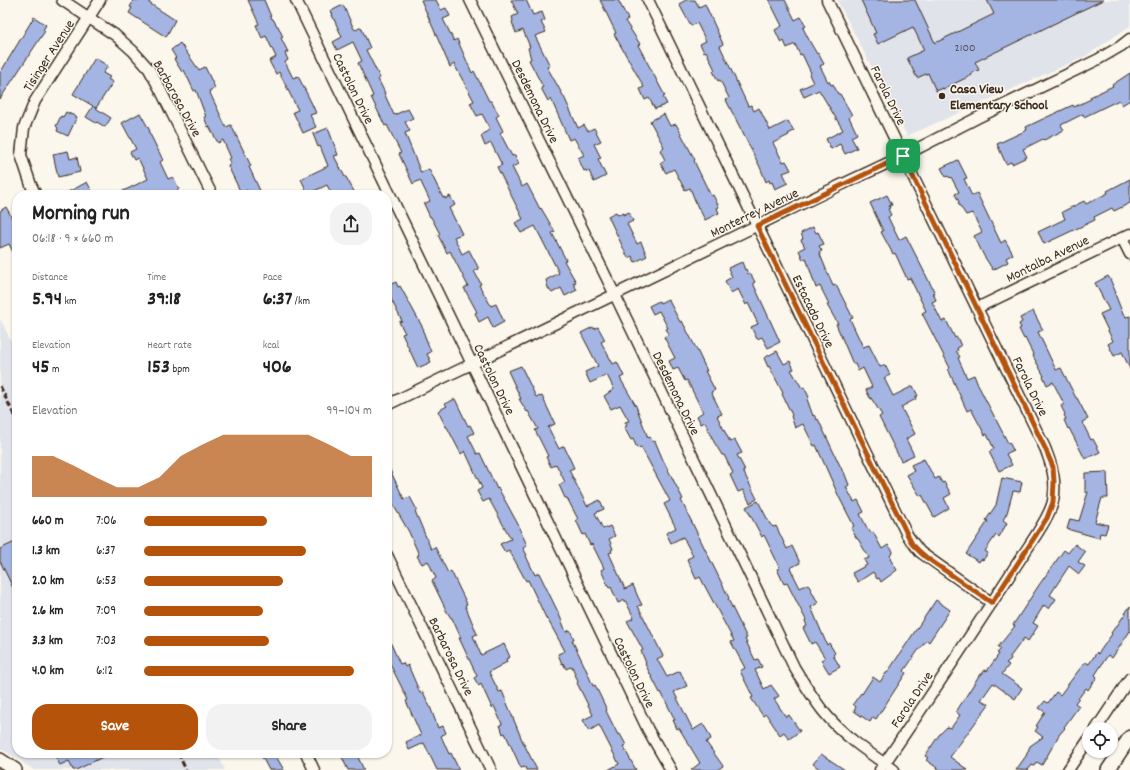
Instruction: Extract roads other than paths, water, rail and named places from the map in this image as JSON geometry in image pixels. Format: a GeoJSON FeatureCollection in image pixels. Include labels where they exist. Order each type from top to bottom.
{"type":"FeatureCollection","features":[{"type":"Feature","properties":{"kind":"street","name":"Barbarosa Drive"},"geometry":{"type":"LineString","coordinates":[[62,0],[116,35],[149,69],[210,190]]}},
{"type":"Feature","properties":{"kind":"street","name":"Tisinger Avenue"},"geometry":{"type":"LineString","coordinates":[[34,190],[22,155],[24,128],[34,101],[100,0]]}},
{"type":"Feature","properties":{"kind":"street","name":"Castolon Drive"},"geometry":{"type":"LineString","coordinates":[[296,0],[388,190]]}},
{"type":"Feature","properties":{"kind":"street","name":"Desdemona Drive"},"geometry":{"type":"LineString","coordinates":[[470,0],[615,295],[794,667],[819,706],[834,723],[882,767],[894,770]]}},
{"type":"Feature","properties":{"kind":"street","name":"Estacado Drive"},"geometry":{"type":"LineString","coordinates":[[648,0],[912,544],[927,558],[992,603]]}},
{"type":"Feature","properties":{"kind":"street","name":"Farola Drive"},"geometry":{"type":"LineString","coordinates":[[827,0],[1053,467],[1053,502],[1047,518],[882,767]]}},
{"type":"Feature","properties":{"kind":"street","name":"Monterrey Avenue"},"geometry":{"type":"LineString","coordinates":[[392,404],[903,156],[977,118],[1097,60],[1130,39]]}},
{"type":"Feature","properties":{"kind":"street","name":"Castolon Drive"},"geometry":{"type":"LineString","coordinates":[[392,199],[648,730],[671,770]]}},
{"type":"Feature","properties":{"kind":"street","name":"Montalba Avenue"},"geometry":{"type":"LineString","coordinates":[[977,308],[1126,236]]}},
{"type":"Feature","properties":{"kind":"street"},"geometry":{"type":"LineString","coordinates":[[1126,236],[1130,254]]}},
{"type":"Feature","properties":{"kind":"street","name":"Barbarosa Drive"},"geometry":{"type":"LineString","coordinates":[[392,565],[491,770]]}},
{"type":"Feature","properties":{"kind":"street"},"geometry":{"type":"LineString","coordinates":[[1101,722],[1130,678]]}},
{"type":"Feature","properties":{"kind":"street"},"geometry":{"type":"LineString","coordinates":[[1108,770],[1129,740]]}},
{"type":"Feature","properties":{"kind":"street"},"geometry":{"type":"LineString","coordinates":[[1068,770],[1082,749]]}},
{"type":"Feature","properties":{"kind":"street"},"geometry":{"type":"LineString","coordinates":[[308,758],[314,770]]}},
{"type":"Feature","properties":{"kind":"street"},"geometry":{"type":"LineString","coordinates":[[0,760],[15,770]]}},
{"type":"Feature","properties":{"kind":"railway"},"geometry":{"type":"LineString","coordinates":[[0,386],[12,411]]}},
{"type":"Feature","properties":{"kind":"railway"},"geometry":{"type":"LineString","coordinates":[[180,758],[186,770]]}},
{"type":"Feature","properties":{"kind":"place","name":"Casa View Elementary School"},"geometry":{"type":"Point","coordinates":[942,96]}}]}
